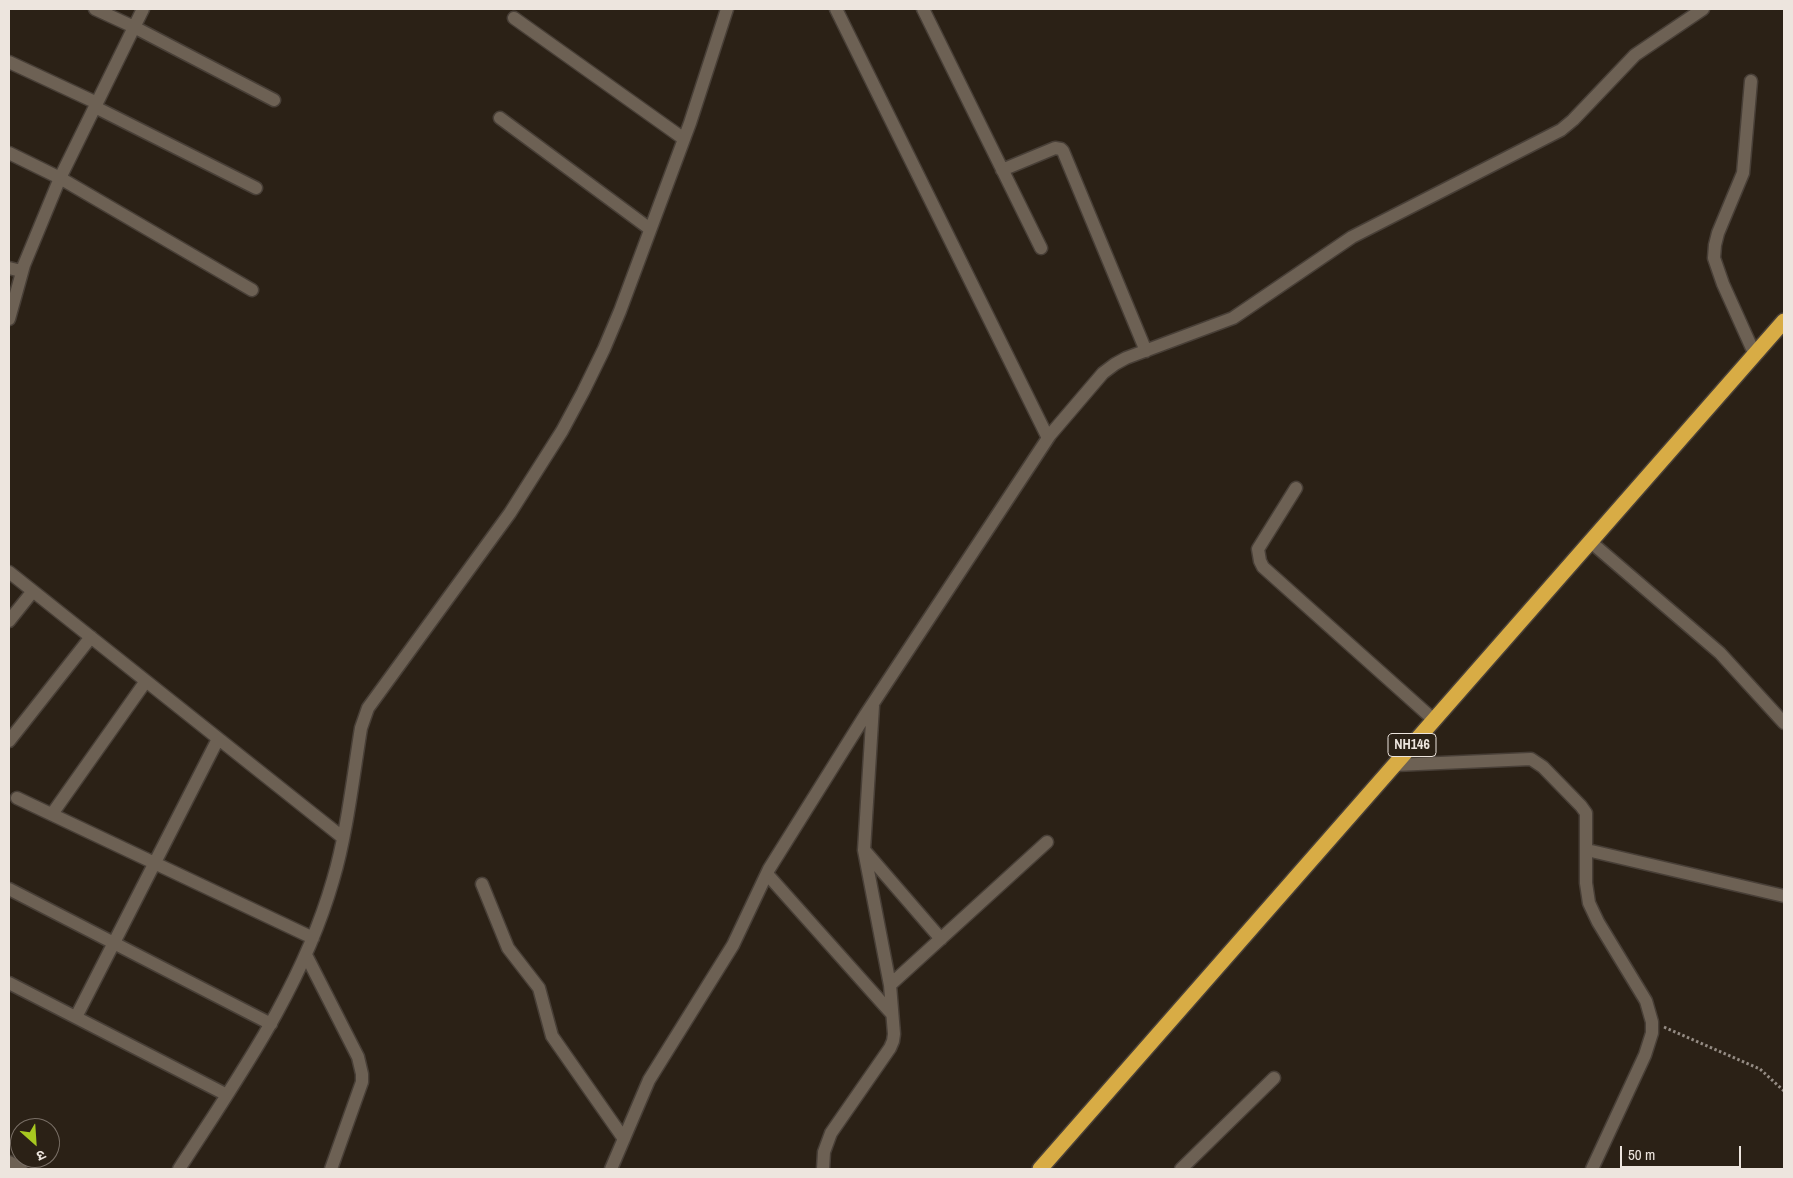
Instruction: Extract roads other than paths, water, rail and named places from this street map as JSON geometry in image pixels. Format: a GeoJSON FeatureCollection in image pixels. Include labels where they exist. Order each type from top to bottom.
{"type":"FeatureCollection","features":[{"type":"Feature","properties":{"kind":"highway","name":"NH146"},"geometry":{"type":"LineString","coordinates":[[1040,1169],[1395,764],[1592,543],[1784,321]]}},
{"type":"Feature","properties":{"kind":"street"},"geometry":{"type":"LineString","coordinates":[[94,9],[134,27],[274,100]]}},
{"type":"Feature","properties":{"kind":"street"},"geometry":{"type":"LineString","coordinates":[[9,319],[15,270],[143,9]]}},
{"type":"Feature","properties":{"kind":"street"},"geometry":{"type":"LineString","coordinates":[[179,1169],[271,1024],[293,984],[313,938],[334,879],[361,728],[368,708],[510,512],[562,430],[604,349],[620,312],[684,139],[727,9]]}},
{"type":"Feature","properties":{"kind":"street"},"geometry":{"type":"LineString","coordinates":[[836,9],[1048,438]]}},
{"type":"Feature","properties":{"kind":"street"},"geometry":{"type":"LineString","coordinates":[[923,9],[1041,248]]}},
{"type":"Feature","properties":{"kind":"street"},"geometry":{"type":"LineString","coordinates":[[611,1169],[649,1080],[733,945],[767,874],[873,703],[1048,438],[1104,373],[1120,361],[1233,318],[1352,237],[1561,130],[1574,120],[1635,55],[1703,9]]}},
{"type":"Feature","properties":{"kind":"street"},"geometry":{"type":"LineString","coordinates":[[514,18],[684,139]]}},
{"type":"Feature","properties":{"kind":"street"},"geometry":{"type":"LineString","coordinates":[[9,62],[256,188]]}},
{"type":"Feature","properties":{"kind":"street"},"geometry":{"type":"LineString","coordinates":[[1751,82],[1743,173],[1718,233],[1714,258],[1723,284],[1755,354]]}},
{"type":"Feature","properties":{"kind":"street"},"geometry":{"type":"LineString","coordinates":[[500,118],[650,229]]}},
{"type":"Feature","properties":{"kind":"street"},"geometry":{"type":"LineString","coordinates":[[1002,170],[1055,148],[1061,148],[1146,351]]}},
{"type":"Feature","properties":{"kind":"street"},"geometry":{"type":"LineString","coordinates":[[9,153],[60,178],[252,290]]}},
{"type":"Feature","properties":{"kind":"street"},"geometry":{"type":"LineString","coordinates":[[1296,488],[1261,542],[1258,555],[1263,567],[1434,720]]}},
{"type":"Feature","properties":{"kind":"street"},"geometry":{"type":"LineString","coordinates":[[1592,543],[1720,653],[1784,723]]}},
{"type":"Feature","properties":{"kind":"street"},"geometry":{"type":"LineString","coordinates":[[9,572],[342,837]]}},
{"type":"Feature","properties":{"kind":"street"},"geometry":{"type":"LineString","coordinates":[[9,621],[33,591]]}},
{"type":"Feature","properties":{"kind":"street"},"geometry":{"type":"LineString","coordinates":[[9,741],[90,637]]}},
{"type":"Feature","properties":{"kind":"street"},"geometry":{"type":"LineString","coordinates":[[52,814],[146,681]]}},
{"type":"Feature","properties":{"kind":"street"},"geometry":{"type":"LineString","coordinates":[[823,1169],[824,1152],[830,1133],[892,1044],[894,1034],[890,985],[864,850],[873,703]]}},
{"type":"Feature","properties":{"kind":"street"},"geometry":{"type":"LineString","coordinates":[[76,1017],[218,739]]}},
{"type":"Feature","properties":{"kind":"street"},"geometry":{"type":"LineString","coordinates":[[1395,764],[1525,758],[1535,761],[1585,810],[1587,816],[1586,884],[1589,903],[1598,922],[1646,1001],[1652,1022],[1652,1033],[1645,1055],[1592,1169]]}},
{"type":"Feature","properties":{"kind":"street"},"geometry":{"type":"LineString","coordinates":[[17,798],[156,862],[313,938]]}},
{"type":"Feature","properties":{"kind":"street"},"geometry":{"type":"LineString","coordinates":[[890,985],[1047,842]]}},
{"type":"Feature","properties":{"kind":"street"},"geometry":{"type":"LineString","coordinates":[[864,850],[941,939]]}},
{"type":"Feature","properties":{"kind":"street"},"geometry":{"type":"LineString","coordinates":[[1587,850],[1784,896]]}},
{"type":"Feature","properties":{"kind":"street"},"geometry":{"type":"LineString","coordinates":[[767,874],[892,1014]]}},
{"type":"Feature","properties":{"kind":"street"},"geometry":{"type":"LineString","coordinates":[[482,884],[508,948],[539,988],[552,1036],[624,1139]]}},
{"type":"Feature","properties":{"kind":"street"},"geometry":{"type":"LineString","coordinates":[[9,889],[271,1024]]}},
{"type":"Feature","properties":{"kind":"street"},"geometry":{"type":"LineString","coordinates":[[306,955],[358,1057],[362,1074],[359,1092],[331,1169]]}},
{"type":"Feature","properties":{"kind":"street"},"geometry":{"type":"LineString","coordinates":[[9,983],[227,1095]]}},
{"type":"Feature","properties":{"kind":"street"},"geometry":{"type":"LineString","coordinates":[[1181,1169],[1274,1078]]}},
{"type":"Feature","properties":{"kind":"street"},"geometry":{"type":"LineString","coordinates":[[9,1162],[21,1169]]}}]}
